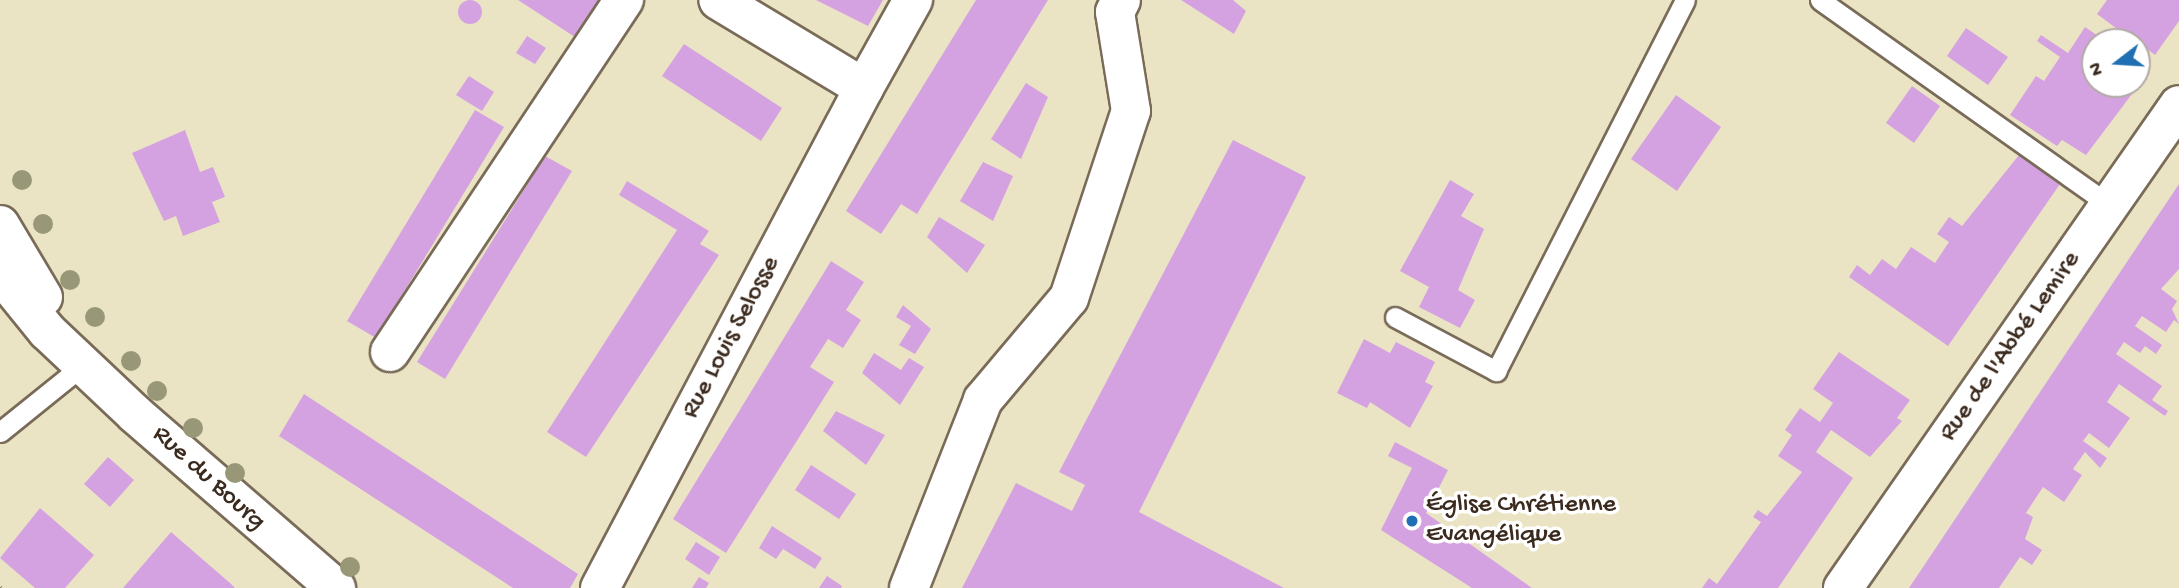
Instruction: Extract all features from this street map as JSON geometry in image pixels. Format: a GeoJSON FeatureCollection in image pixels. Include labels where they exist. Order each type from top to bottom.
{"type":"FeatureCollection","features":[{"type":"Feature","properties":{"kind":"street"},"geometry":{"type":"LineString","coordinates":[[390,352],[624,0]]}},
{"type":"Feature","properties":{"kind":"street"},"geometry":{"type":"LineString","coordinates":[[718,0],[864,88]]}},
{"type":"Feature","properties":{"kind":"street","name":"Rue Louis Selosse"},"geometry":{"type":"LineString","coordinates":[[600,588],[913,0]]}},
{"type":"Feature","properties":{"kind":"street"},"geometry":{"type":"LineString","coordinates":[[909,588],[983,400],[1069,298],[1132,111],[1115,12],[1121,0]]}},
{"type":"Feature","properties":{"kind":"street","name":"Rue de l'Abbé Lemire"},"geometry":{"type":"LineString","coordinates":[[1843,588],[2179,105]]}},
{"type":"Feature","properties":{"kind":"street","name":"Rue du Bourg"},"geometry":{"type":"LineString","coordinates":[[0,225],[83,365]]}},
{"type":"Feature","properties":{"kind":"street","name":"Rue du Bourg"},"geometry":{"type":"LineString","coordinates":[[0,273],[83,365],[336,588]]}},
{"type":"Feature","properties":{"kind":"lane"},"geometry":{"type":"LineString","coordinates":[[1395,317],[1496,371],[1685,0]]}},
{"type":"Feature","properties":{"kind":"lane"},"geometry":{"type":"LineString","coordinates":[[1821,0],[2109,205]]}},
{"type":"Feature","properties":{"kind":"lane"},"geometry":{"type":"LineString","coordinates":[[0,432],[83,365]]}},
{"type":"Feature","properties":{"kind":"building"},"geometry":{"type":"Polygon","coordinates":[[[470,0],[478,4],[482,12],[478,20],[470,24],[462,20],[458,12],[462,4],[470,0]]]}},
{"type":"Feature","properties":{"kind":"building"},"geometry":{"type":"Polygon","coordinates":[[[518,0],[608,0],[581,41],[518,0]]]}},
{"type":"Feature","properties":{"kind":"building"},"geometry":{"type":"Polygon","coordinates":[[[816,0],[883,0],[868,26],[816,0]]]}},
{"type":"Feature","properties":{"kind":"building"},"geometry":{"type":"Polygon","coordinates":[[[976,0],[1048,0],[917,214],[901,204],[881,234],[846,211],[976,0]]]}},
{"type":"Feature","properties":{"kind":"building"},"geometry":{"type":"Polygon","coordinates":[[[1181,0],[1233,0],[1246,11],[1234,34],[1181,0]]]}},
{"type":"Feature","properties":{"kind":"building"},"geometry":{"type":"Polygon","coordinates":[[[2107,0],[2179,0],[2179,21],[2155,55],[2151,52],[2151,28],[2116,28],[2097,14],[2107,0]]]}},
{"type":"Feature","properties":{"kind":"building"},"geometry":{"type":"Polygon","coordinates":[[[1966,28],[2008,57],[1988,85],[1947,56],[1966,28]]]}},
{"type":"Feature","properties":{"kind":"building"},"geometry":{"type":"Polygon","coordinates":[[[2081,33],[2081,98],[2129,98],[2086,155],[2062,140],[2057,146],[2010,115],[2036,76],[2044,81],[2060,57],[2037,41],[2041,35],[2068,53],[2081,33]]]}},
{"type":"Feature","properties":{"kind":"building"},"geometry":{"type":"Polygon","coordinates":[[[527,36],[546,48],[535,64],[516,53],[527,36]]]}},
{"type":"Feature","properties":{"kind":"building"},"geometry":{"type":"Polygon","coordinates":[[[684,44],[782,108],[761,141],[662,76],[684,44]]]}},
{"type":"Feature","properties":{"kind":"building"},"geometry":{"type":"Polygon","coordinates":[[[469,76],[494,92],[482,111],[456,95],[469,76]]]}},
{"type":"Feature","properties":{"kind":"building"},"geometry":{"type":"Polygon","coordinates":[[[1026,83],[1048,97],[1021,159],[991,139],[1026,83]]]}},
{"type":"Feature","properties":{"kind":"building"},"geometry":{"type":"Polygon","coordinates":[[[1912,86],[1940,106],[1914,143],[1886,123],[1912,86]]]}},
{"type":"Feature","properties":{"kind":"building"},"geometry":{"type":"Polygon","coordinates":[[[1676,95],[1721,127],[1677,191],[1631,159],[1676,95]]]}},
{"type":"Feature","properties":{"kind":"building"},"geometry":{"type":"Polygon","coordinates":[[[475,110],[504,127],[376,338],[347,321],[475,110]]]}},
{"type":"Feature","properties":{"kind":"building"},"geometry":{"type":"Polygon","coordinates":[[[185,130],[200,172],[213,167],[225,197],[212,202],[220,222],[183,236],[176,216],[164,221],[132,153],[185,130]]]}},
{"type":"Feature","properties":{"kind":"building"},"geometry":{"type":"Polygon","coordinates":[[[1233,140],[1306,177],[1139,512],[1284,588],[962,588],[1016,483],[1072,511],[1085,485],[1059,472],[1233,140]]]}},
{"type":"Feature","properties":{"kind":"building"},"geometry":{"type":"Polygon","coordinates":[[[2019,155],[2060,184],[1948,346],[1849,277],[1857,265],[1870,275],[1882,259],[1896,269],[1911,247],[1935,263],[1949,242],[1937,234],[1949,217],[1962,226],[2019,155]]]}},
{"type":"Feature","properties":{"kind":"building"},"geometry":{"type":"Polygon","coordinates":[[[545,156],[572,171],[445,379],[417,362],[545,156]]]}},
{"type":"Feature","properties":{"kind":"building"},"geometry":{"type":"Polygon","coordinates":[[[983,162],[1013,176],[993,221],[960,201],[983,162]]]}},
{"type":"Feature","properties":{"kind":"building"},"geometry":{"type":"Polygon","coordinates":[[[1450,180],[1474,194],[1461,216],[1484,229],[1458,290],[1475,300],[1460,328],[1419,307],[1429,287],[1400,271],[1450,180]]]}},
{"type":"Feature","properties":{"kind":"building"},"geometry":{"type":"Polygon","coordinates":[[[627,181],[709,231],[700,244],[719,255],[586,457],[547,432],[677,230],[619,195],[627,181]]]}},
{"type":"Feature","properties":{"kind":"building"},"geometry":{"type":"Polygon","coordinates":[[[2179,184],[2179,269],[2161,289],[2177,301],[2172,309],[2179,324],[2174,320],[2166,332],[2142,316],[2135,326],[2162,345],[2156,354],[2145,346],[2140,353],[2124,342],[2116,354],[2162,386],[2152,400],[2168,411],[2165,416],[2119,384],[2107,402],[2130,418],[2109,448],[2089,433],[2083,441],[2107,458],[2100,468],[2085,452],[2073,469],[2082,475],[2064,502],[2043,487],[2026,513],[2033,517],[2025,539],[2042,550],[2032,565],[2020,557],[1999,588],[1909,588],[2179,184]]]}},
{"type":"Feature","properties":{"kind":"building"},"geometry":{"type":"Polygon","coordinates":[[[939,217],[985,245],[967,273],[927,237],[939,217]]]}},
{"type":"Feature","properties":{"kind":"building"},"geometry":{"type":"Polygon","coordinates":[[[831,261],[864,282],[846,310],[861,320],[843,348],[828,339],[810,367],[834,382],[726,553],[673,519],[831,261]]]}},
{"type":"Feature","properties":{"kind":"building"},"geometry":{"type":"Polygon","coordinates":[[[903,305],[931,329],[915,354],[899,345],[911,326],[896,317],[903,305]]]}},
{"type":"Feature","properties":{"kind":"building"},"geometry":{"type":"Polygon","coordinates":[[[1364,339],[1390,353],[1396,342],[1435,362],[1425,382],[1433,386],[1410,428],[1370,402],[1367,408],[1337,393],[1364,339]]]}},
{"type":"Feature","properties":{"kind":"building"},"geometry":{"type":"Polygon","coordinates":[[[1839,352],[1910,400],[1897,418],[1902,421],[1870,457],[1831,430],[1816,452],[1853,478],[1778,588],[1702,588],[1709,578],[1717,584],[1761,522],[1753,517],[1758,510],[1767,516],[1802,472],[1778,456],[1792,435],[1785,430],[1800,408],[1820,422],[1833,403],[1813,389],[1839,352]]]}},
{"type":"Feature","properties":{"kind":"building"},"geometry":{"type":"Polygon","coordinates":[[[874,353],[901,370],[909,358],[924,367],[900,405],[862,373],[874,353]]]}},
{"type":"Feature","properties":{"kind":"building"},"geometry":{"type":"Polygon","coordinates":[[[304,394],[578,574],[570,588],[513,588],[279,436],[304,394]]]}},
{"type":"Feature","properties":{"kind":"building"},"geometry":{"type":"Polygon","coordinates":[[[836,411],[885,435],[866,465],[823,431],[836,411]]]}},
{"type":"Feature","properties":{"kind":"building","name":"Église Chrétienne Evangélique"},"geometry":{"type":"Polygon","coordinates":[[[1395,442],[1448,470],[1426,513],[1532,588],[1472,588],[1381,530],[1412,468],[1388,456],[1395,442]]]}},
{"type":"Feature","properties":{"kind":"building"},"geometry":{"type":"Polygon","coordinates":[[[108,457],[134,480],[110,507],[84,484],[108,457]]]}},
{"type":"Feature","properties":{"kind":"building"},"geometry":{"type":"Polygon","coordinates":[[[811,465],[856,494],[839,519],[795,490],[811,465]]]}},
{"type":"Feature","properties":{"kind":"building"},"geometry":{"type":"Polygon","coordinates":[[[40,508],[94,555],[65,588],[35,588],[0,558],[40,508]]]}},
{"type":"Feature","properties":{"kind":"building"},"geometry":{"type":"Polygon","coordinates":[[[772,526],[822,558],[815,569],[783,549],[776,559],[759,548],[772,526]]]}},
{"type":"Feature","properties":{"kind":"building"},"geometry":{"type":"Polygon","coordinates":[[[171,532],[230,583],[235,588],[123,588],[171,532]]]}},
{"type":"Feature","properties":{"kind":"building"},"geometry":{"type":"Polygon","coordinates":[[[696,542],[720,557],[709,575],[685,559],[696,542]]]}},
{"type":"Feature","properties":{"kind":"building"},"geometry":{"type":"Polygon","coordinates":[[[827,576],[842,586],[841,588],[819,588],[827,576]]]}},
{"type":"Feature","properties":{"kind":"building"},"geometry":{"type":"Polygon","coordinates":[[[699,577],[709,583],[706,588],[692,588],[699,577]]]}},
{"type":"Feature","properties":{"kind":"place","name":"Église Chrétienne Evangélique"},"geometry":{"type":"Point","coordinates":[1412,521]}}]}
